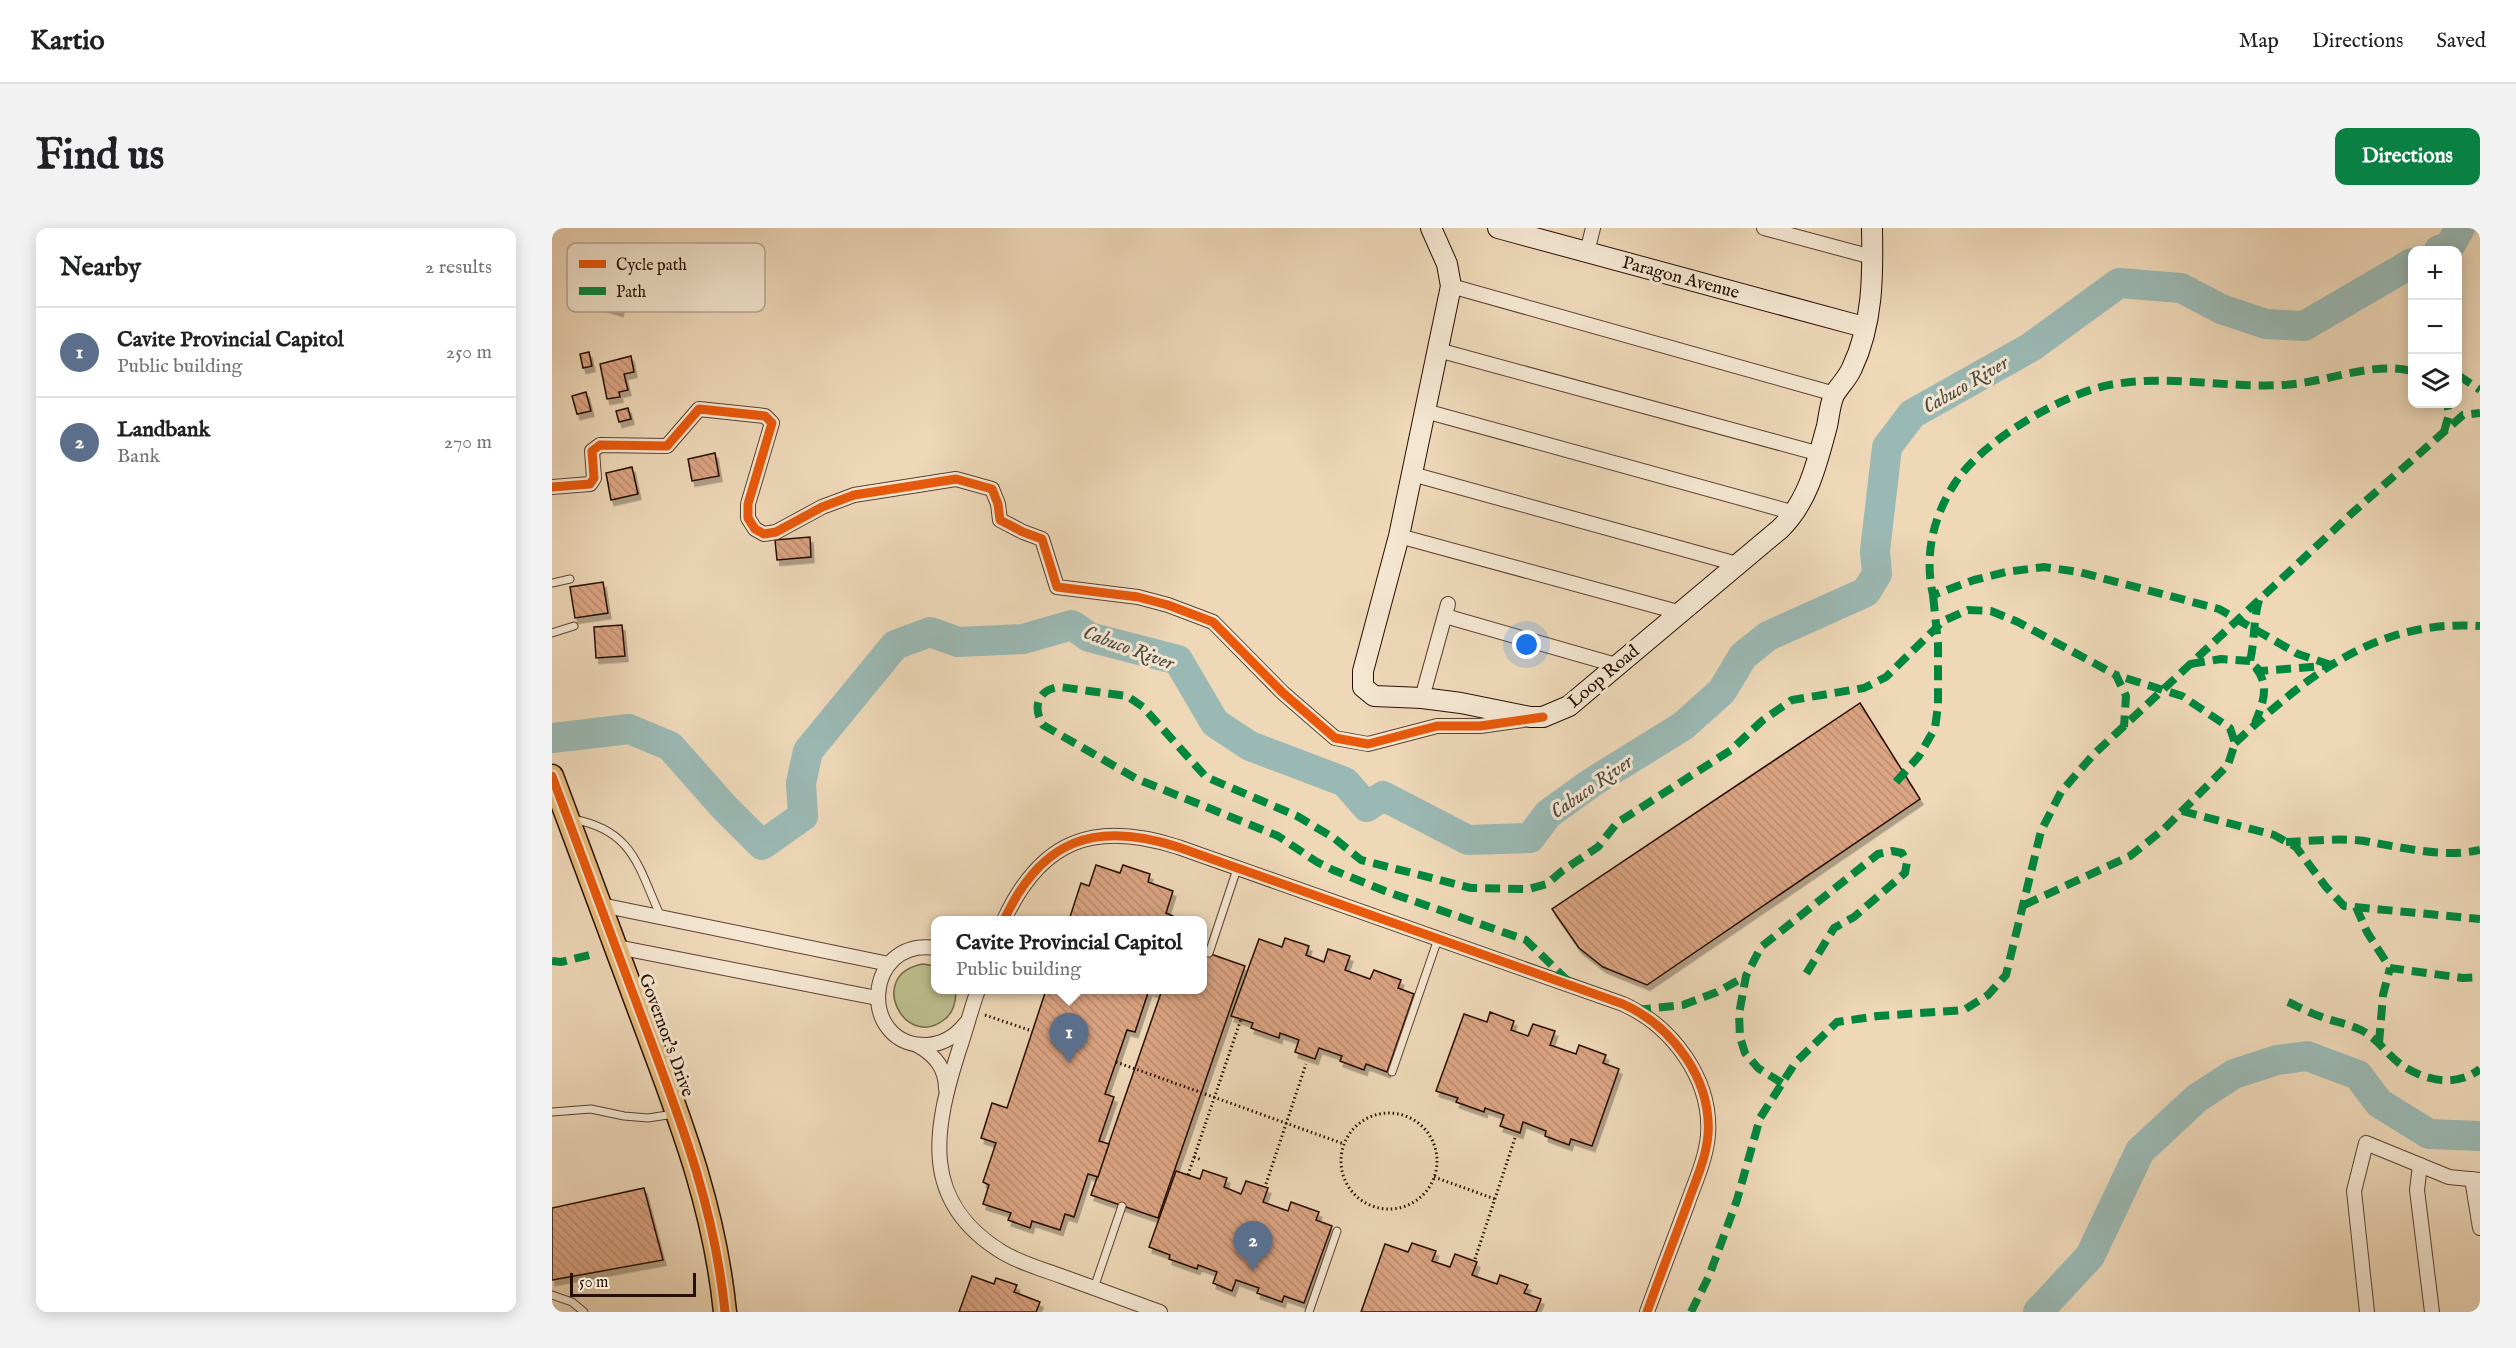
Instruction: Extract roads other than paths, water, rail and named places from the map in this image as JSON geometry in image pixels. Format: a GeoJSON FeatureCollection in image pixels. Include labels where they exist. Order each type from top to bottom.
{"type":"FeatureCollection","features":[{"type":"Feature","properties":{"kind":"main road","name":"Governor's Drive"},"geometry":{"type":"LineString","coordinates":[[553,779],[679,1114],[712,1223],[725,1312]]}},
{"type":"Feature","properties":{"kind":"street","name":"Loop Road"},"geometry":{"type":"LineString","coordinates":[[1431,228],[1447,264],[1451,286],[1399,536],[1362,682],[1366,691],[1374,696],[1422,698],[1530,717],[1543,717],[1569,706],[1678,612],[1780,529],[1795,513],[1806,492],[1820,454],[1835,394],[1852,368],[1864,327],[1873,291],[1872,228]]}},
{"type":"Feature","properties":{"kind":"street","name":"Paragon Avenue"},"geometry":{"type":"LineString","coordinates":[[1498,228],[1525,232],[1587,252],[1864,327]]}},
{"type":"Feature","properties":{"kind":"street"},"geometry":{"type":"LineString","coordinates":[[1587,252],[1593,228]]}},
{"type":"Feature","properties":{"kind":"street"},"geometry":{"type":"LineString","coordinates":[[1764,228],[1872,257]]}},
{"type":"Feature","properties":{"kind":"street"},"geometry":{"type":"LineString","coordinates":[[1451,286],[1835,394]]}},
{"type":"Feature","properties":{"kind":"street"},"geometry":{"type":"LineString","coordinates":[[1438,351],[1820,454]]}},
{"type":"Feature","properties":{"kind":"street"},"geometry":{"type":"LineString","coordinates":[[552,487],[590,484],[594,478],[592,451],[600,446],[667,446],[699,409],[765,416],[772,423],[748,504],[748,518],[755,529],[764,534],[776,532],[822,507],[854,495],[956,479],[992,489],[998,504],[1000,520],[1042,539],[1057,587],[1138,597],[1168,605],[1213,622],[1283,693],[1335,738],[1368,744],[1437,726],[1480,726],[1543,717]]}},
{"type":"Feature","properties":{"kind":"street"},"geometry":{"type":"LineString","coordinates":[[1425,411],[1795,513]]}},
{"type":"Feature","properties":{"kind":"street"},"geometry":{"type":"LineString","coordinates":[[1412,474],[1737,564]]}},
{"type":"Feature","properties":{"kind":"street"},"geometry":{"type":"LineString","coordinates":[[1399,536],[1678,612]]}},
{"type":"Feature","properties":{"kind":"street"},"geometry":{"type":"LineString","coordinates":[[1422,698],[1447,610],[1616,665]]}},
{"type":"Feature","properties":{"kind":"street"},"geometry":{"type":"LineString","coordinates":[[1007,916],[1026,880],[1041,864],[1057,852],[1088,838],[1119,835],[1148,838],[1636,1010],[1667,1033],[1689,1063],[1704,1100],[1708,1125],[1707,1145],[1647,1312]]}},
{"type":"Feature","properties":{"kind":"street"},"geometry":{"type":"LineString","coordinates":[[601,905],[889,964]]}},
{"type":"Feature","properties":{"kind":"street"},"geometry":{"type":"LineString","coordinates":[[617,946],[877,998]]}},
{"type":"Feature","properties":{"kind":"street"},"geometry":{"type":"LineString","coordinates":[[931,948],[908,950],[889,964],[879,980],[877,998],[880,1014],[888,1028],[932,1055],[940,1065],[946,1083],[938,1139],[940,1166],[948,1190],[967,1221],[982,1237],[1004,1253],[1160,1312]]}},
{"type":"Feature","properties":{"kind":"street"},"geometry":{"type":"LineString","coordinates":[[915,1044],[932,1044],[948,1040],[961,1030],[974,1001]]}},
{"type":"Feature","properties":{"kind":"street"},"geometry":{"type":"LineString","coordinates":[[945,1096],[974,1001]]}},
{"type":"Feature","properties":{"kind":"street"},"geometry":{"type":"LineString","coordinates":[[2367,1312],[2354,1191],[2366,1143],[2449,1178],[2476,1179],[2480,1228]]}},
{"type":"Feature","properties":{"kind":"street"},"geometry":{"type":"LineString","coordinates":[[2420,1165],[2417,1190],[2432,1312]]}},
{"type":"Feature","properties":{"kind":"lane"},"geometry":{"type":"LineString","coordinates":[[552,584],[570,579]]}},
{"type":"Feature","properties":{"kind":"lane"},"geometry":{"type":"LineString","coordinates":[[552,633],[574,626]]}},
{"type":"Feature","properties":{"kind":"lane"},"geometry":{"type":"LineString","coordinates":[[568,819],[601,826],[622,841],[638,865],[661,917]]}},
{"type":"Feature","properties":{"kind":"lane"},"geometry":{"type":"LineString","coordinates":[[1209,953],[1237,869]]}},
{"type":"Feature","properties":{"kind":"lane"},"geometry":{"type":"LineString","coordinates":[[1392,1072],[1438,939]]}},
{"type":"Feature","properties":{"kind":"lane"},"geometry":{"type":"LineString","coordinates":[[552,1112],[591,1109],[648,1118],[679,1114]]}},
{"type":"Feature","properties":{"kind":"lane"},"geometry":{"type":"LineString","coordinates":[[1094,1288],[1122,1206]]}},
{"type":"Feature","properties":{"kind":"lane"},"geometry":{"type":"LineString","coordinates":[[1309,1312],[1337,1231]]}},
{"type":"Feature","properties":{"kind":"lane"},"geometry":{"type":"LineString","coordinates":[[552,1295],[572,1302],[584,1312]]}},
{"type":"Feature","properties":{"kind":"waterway","name":"Cabuco River"},"geometry":{"type":"LineString","coordinates":[[2450,246],[2460,228]]}},
{"type":"Feature","properties":{"kind":"waterway","name":"Cabuco River"},"geometry":{"type":"LineString","coordinates":[[552,738],[629,729],[670,746],[724,807],[762,845],[803,816],[801,783],[808,751],[895,645],[930,632],[958,642],[1023,639],[1072,625],[1089,637],[1178,660],[1215,723],[1250,746],[1345,782],[1367,807],[1383,796],[1468,840],[1530,838],[1548,814],[1591,783],[1683,726],[1722,691],[1743,656],[1768,636],[1866,592],[1877,574],[1875,551],[1887,447],[1912,414],[2031,347],[2119,283],[2181,288],[2221,309],[2266,324],[2304,326],[2408,265]]}},
{"type":"Feature","properties":{"kind":"waterway"},"geometry":{"type":"LineString","coordinates":[[2038,1312],[2090,1256],[2140,1151],[2197,1098],[2234,1074],[2277,1060],[2307,1056],[2358,1075],[2379,1103],[2429,1134],[2480,1136]]}},
{"type":"Feature","properties":{"kind":"place","name":"Cavite Provincial Capitol"},"geometry":{"type":"Point","coordinates":[1069,1063]}},
{"type":"Feature","properties":{"kind":"place","name":"Landbank"},"geometry":{"type":"Point","coordinates":[1253,1271]}}]}
